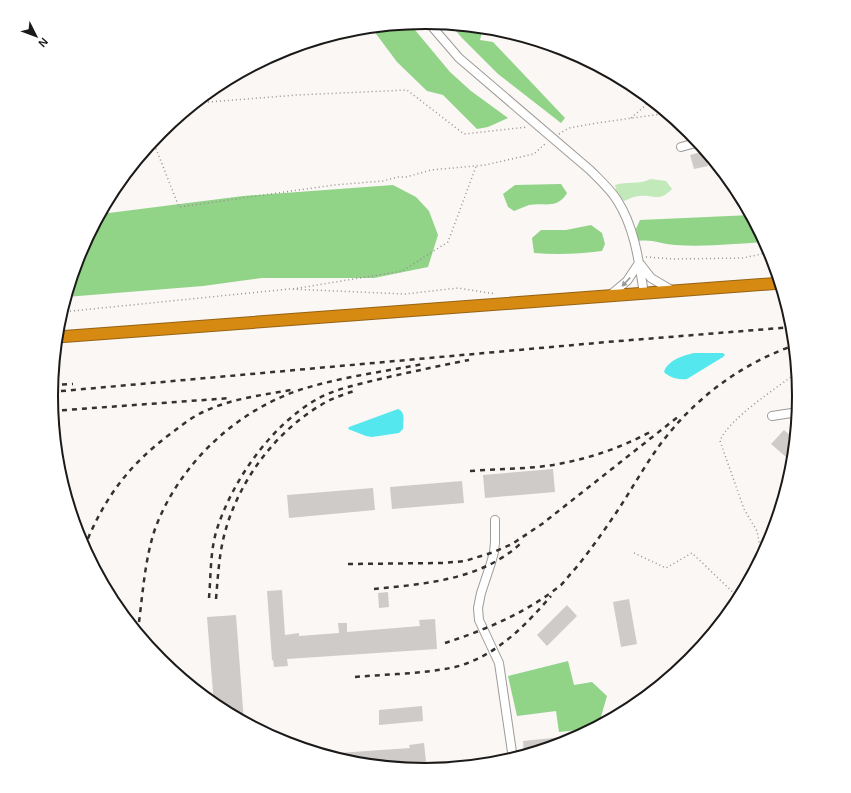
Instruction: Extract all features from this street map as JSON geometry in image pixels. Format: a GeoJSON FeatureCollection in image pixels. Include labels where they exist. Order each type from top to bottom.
{"type":"FeatureCollection","features":[{"type":"Feature","properties":{"kind":"highway"},"geometry":{"type":"LineString","coordinates":[[63,337],[775,283]]}},
{"type":"Feature","properties":{"kind":"street"},"geometry":{"type":"LineString","coordinates":[[435,29],[460,58],[590,170],[617,200],[625,214],[633,235],[644,294]]}},
{"type":"Feature","properties":{"kind":"street"},"geometry":{"type":"LineString","coordinates":[[681,147],[692,144]]}},
{"type":"Feature","properties":{"kind":"street"},"geometry":{"type":"LineString","coordinates":[[638,260],[651,278],[673,291]]}},
{"type":"Feature","properties":{"kind":"street"},"geometry":{"type":"LineString","coordinates":[[608,296],[627,281],[638,260]]}},
{"type":"Feature","properties":{"kind":"street"},"geometry":{"type":"LineString","coordinates":[[772,416],[792,413]]}},
{"type":"Feature","properties":{"kind":"street"},"geometry":{"type":"LineString","coordinates":[[495,520],[495,542],[492,563],[481,593],[478,608],[483,629],[499,663],[512,753]]}},
{"type":"Feature","properties":{"kind":"path"},"geometry":{"type":"LineString","coordinates":[[206,102],[297,95],[407,90],[464,134],[539,127]]}},
{"type":"Feature","properties":{"kind":"path"},"geometry":{"type":"LineString","coordinates":[[631,118],[647,103]]}},
{"type":"Feature","properties":{"kind":"path"},"geometry":{"type":"LineString","coordinates":[[156,147],[179,207],[334,185],[383,181],[406,177],[431,170],[477,164],[485,165],[534,154],[552,138],[569,128],[660,114]]}},
{"type":"Feature","properties":{"kind":"path"},"geometry":{"type":"LineString","coordinates":[[68,311],[289,290],[402,271],[448,242],[477,164]]}},
{"type":"Feature","properties":{"kind":"path"},"geometry":{"type":"LineString","coordinates":[[638,260],[743,258],[764,254]]}},
{"type":"Feature","properties":{"kind":"path"},"geometry":{"type":"LineString","coordinates":[[289,290],[405,294],[458,288],[497,294]]}},
{"type":"Feature","properties":{"kind":"path"},"geometry":{"type":"LineString","coordinates":[[760,548],[757,531],[744,509],[720,442],[722,435],[749,408],[792,376]]}},
{"type":"Feature","properties":{"kind":"path"},"geometry":{"type":"LineString","coordinates":[[634,554],[666,568],[692,553],[735,594]]}},
{"type":"Feature","properties":{"kind":"green space"},"geometry":{"type":"Polygon","coordinates":[[[415,29],[450,72],[471,91],[508,118],[488,127],[477,129],[443,95],[427,91],[397,62],[375,32],[415,29]]]}},
{"type":"Feature","properties":{"kind":"green space"},"geometry":{"type":"Polygon","coordinates":[[[456,30],[482,33],[480,40],[493,42],[565,118],[561,123],[498,74],[456,30]]]}},
{"type":"Feature","properties":{"kind":"green space"},"geometry":{"type":"Polygon","coordinates":[[[651,179],[666,181],[672,189],[660,197],[637,196],[624,201],[617,195],[615,185],[642,182],[651,179]]]}},
{"type":"Feature","properties":{"kind":"green space"},"geometry":{"type":"Polygon","coordinates":[[[561,184],[567,193],[559,202],[529,205],[514,211],[508,207],[503,194],[515,185],[561,184]]]}},
{"type":"Feature","properties":{"kind":"green space"},"geometry":{"type":"Polygon","coordinates":[[[393,185],[416,197],[429,211],[438,235],[428,267],[374,278],[262,278],[203,286],[72,296],[86,256],[107,213],[243,196],[393,185]]]}},
{"type":"Feature","properties":{"kind":"green space"},"geometry":{"type":"Polygon","coordinates":[[[745,215],[759,242],[698,246],[638,241],[636,229],[640,220],[745,215]]]}},
{"type":"Feature","properties":{"kind":"green space"},"geometry":{"type":"Polygon","coordinates":[[[591,225],[602,233],[605,244],[602,251],[568,254],[534,253],[532,238],[541,230],[566,230],[591,225]]]}},
{"type":"Feature","properties":{"kind":"green space"},"geometry":{"type":"Polygon","coordinates":[[[568,661],[574,685],[592,682],[607,696],[600,720],[580,730],[559,732],[556,711],[517,716],[508,676],[568,661]]]}},
{"type":"Feature","properties":{"kind":"water"},"geometry":{"type":"Polygon","coordinates":[[[694,353],[723,353],[725,355],[687,379],[675,378],[664,372],[672,362],[680,357],[694,353]]]}},
{"type":"Feature","properties":{"kind":"water"},"geometry":{"type":"Polygon","coordinates":[[[398,409],[401,410],[404,417],[403,429],[399,433],[372,437],[348,429],[349,427],[398,409]]]}},
{"type":"Feature","properties":{"kind":"building"},"geometry":{"type":"Polygon","coordinates":[[[700,152],[707,160],[708,166],[694,169],[690,155],[700,152]]]}},
{"type":"Feature","properties":{"kind":"building"},"geometry":{"type":"Polygon","coordinates":[[[784,430],[791,436],[788,458],[771,444],[784,430]]]}},
{"type":"Feature","properties":{"kind":"building"},"geometry":{"type":"Polygon","coordinates":[[[553,469],[555,492],[485,498],[483,475],[553,469]]]}},
{"type":"Feature","properties":{"kind":"building"},"geometry":{"type":"Polygon","coordinates":[[[462,481],[464,503],[392,509],[390,487],[462,481]]]}},
{"type":"Feature","properties":{"kind":"building"},"geometry":{"type":"Polygon","coordinates":[[[373,488],[375,510],[289,518],[287,495],[373,488]]]}},
{"type":"Feature","properties":{"kind":"building"},"geometry":{"type":"Polygon","coordinates":[[[282,590],[285,635],[299,633],[299,636],[339,633],[338,623],[347,623],[347,632],[420,626],[419,620],[435,619],[437,649],[287,659],[288,666],[274,667],[272,660],[267,591],[282,590]]]}},
{"type":"Feature","properties":{"kind":"building"},"geometry":{"type":"Polygon","coordinates":[[[388,592],[389,607],[379,608],[378,593],[388,592]]]}},
{"type":"Feature","properties":{"kind":"building"},"geometry":{"type":"Polygon","coordinates":[[[629,599],[637,644],[621,647],[613,602],[629,599]]]}},
{"type":"Feature","properties":{"kind":"building"},"geometry":{"type":"Polygon","coordinates":[[[567,605],[577,616],[547,646],[537,635],[567,605]]]}},
{"type":"Feature","properties":{"kind":"building"},"geometry":{"type":"Polygon","coordinates":[[[236,615],[244,716],[213,696],[207,617],[236,615]]]}},
{"type":"Feature","properties":{"kind":"building"},"geometry":{"type":"Polygon","coordinates":[[[422,706],[423,721],[379,725],[379,710],[422,706]]]}},
{"type":"Feature","properties":{"kind":"building"},"geometry":{"type":"Polygon","coordinates":[[[564,737],[524,750],[523,741],[564,737]]]}},
{"type":"Feature","properties":{"kind":"building"},"geometry":{"type":"Polygon","coordinates":[[[424,743],[426,764],[378,761],[338,753],[410,748],[409,745],[424,743]]]}},
{"type":"Feature","properties":{"kind":"railway"},"geometry":{"type":"LineString","coordinates":[[58,391],[607,342],[786,328]]}},
{"type":"Feature","properties":{"kind":"railway"},"geometry":{"type":"LineString","coordinates":[[445,643],[506,619],[535,604],[561,585],[581,562],[616,513],[655,451],[683,417],[711,391],[726,380],[759,360],[790,347]]}},
{"type":"Feature","properties":{"kind":"railway"},"geometry":{"type":"LineString","coordinates":[[209,598],[213,546],[224,510],[244,472],[271,437],[286,422],[319,398],[341,389],[391,376],[469,360]]}},
{"type":"Feature","properties":{"kind":"railway"},"geometry":{"type":"LineString","coordinates":[[139,622],[147,563],[155,529],[166,504],[180,480],[217,439],[239,421],[262,406],[287,395],[340,379],[423,364]]}},
{"type":"Feature","properties":{"kind":"railway"},"geometry":{"type":"LineString","coordinates":[[58,385],[73,384]]}},
{"type":"Feature","properties":{"kind":"railway"},"geometry":{"type":"LineString","coordinates":[[87,540],[100,513],[120,483],[143,457],[157,444],[180,427],[199,414],[224,404],[246,398],[291,390]]}},
{"type":"Feature","properties":{"kind":"railway"},"geometry":{"type":"LineString","coordinates":[[216,599],[220,557],[225,532],[239,494],[249,477],[274,444],[304,416],[330,400],[357,390]]}},
{"type":"Feature","properties":{"kind":"railway"},"geometry":{"type":"LineString","coordinates":[[59,411],[231,398]]}},
{"type":"Feature","properties":{"kind":"railway"},"geometry":{"type":"LineString","coordinates":[[348,564],[443,563],[465,561],[494,552],[512,544],[542,524],[679,416]]}},
{"type":"Feature","properties":{"kind":"railway"},"geometry":{"type":"LineString","coordinates":[[470,471],[533,467],[566,463],[616,448],[652,431]]}},
{"type":"Feature","properties":{"kind":"railway"},"geometry":{"type":"LineString","coordinates":[[374,589],[432,582],[470,573],[488,566],[505,556],[520,544]]}},
{"type":"Feature","properties":{"kind":"railway"},"geometry":{"type":"LineString","coordinates":[[355,677],[431,671],[455,667],[470,662],[483,656],[508,639],[520,629],[551,596]]}}]}
